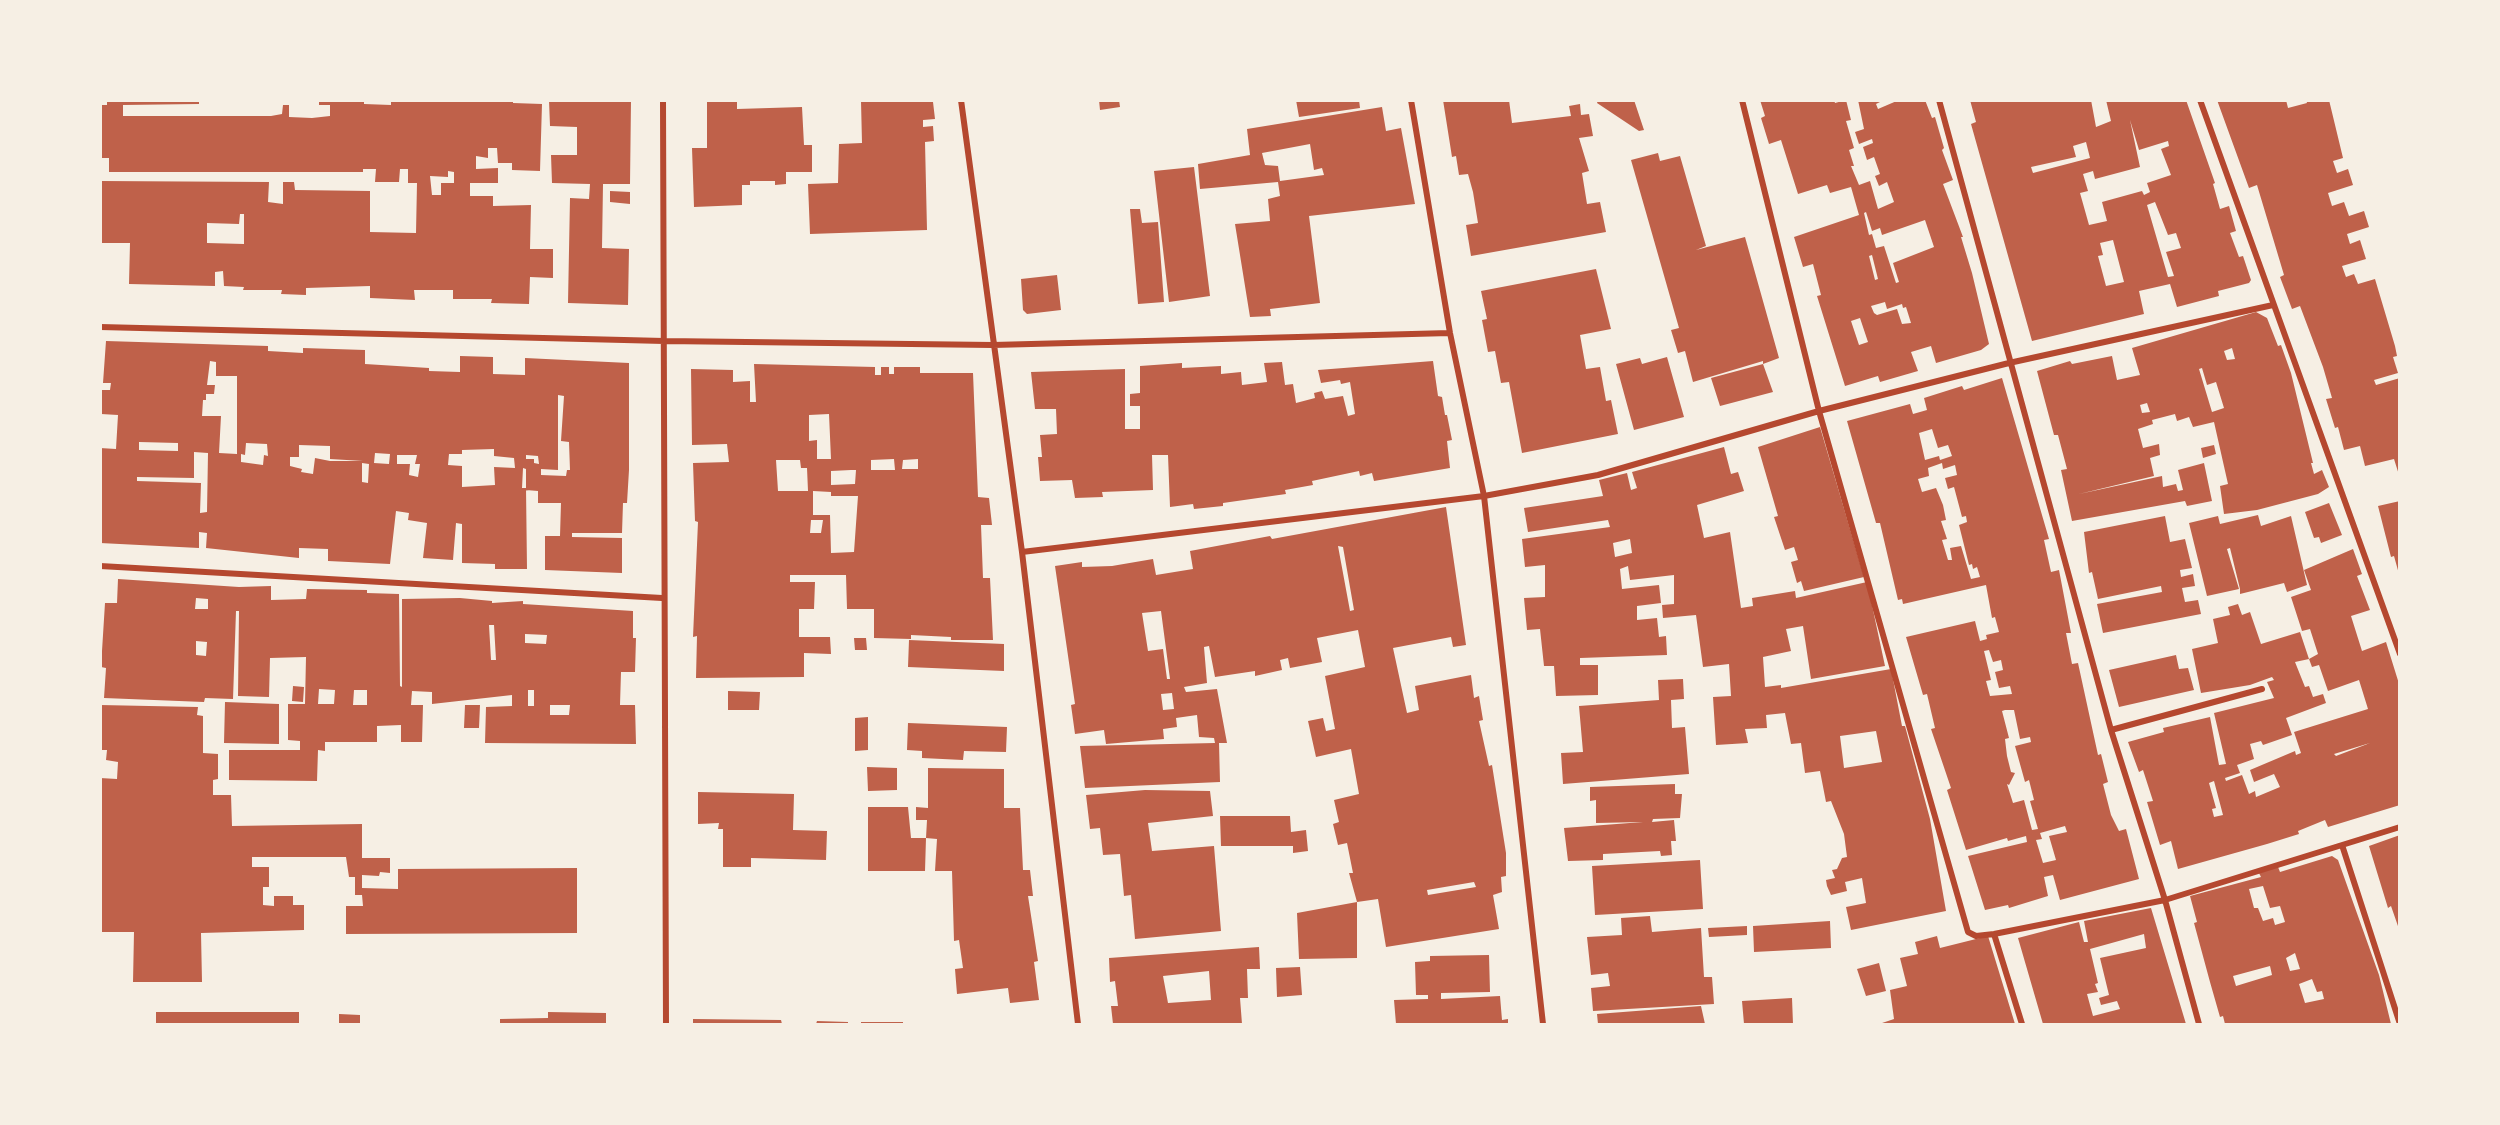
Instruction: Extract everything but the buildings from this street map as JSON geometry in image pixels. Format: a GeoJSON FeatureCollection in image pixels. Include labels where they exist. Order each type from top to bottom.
{"type":"FeatureCollection","features":[{"type":"Feature","properties":{"kind":"street"},"geometry":{"type":"LineString","coordinates":[[663,100],[666,1024]]}},
{"type":"Feature","properties":{"kind":"street"},"geometry":{"type":"LineString","coordinates":[[962,100],[1022,552],[1078,1024]]}},
{"type":"Feature","properties":{"kind":"street"},"geometry":{"type":"LineString","coordinates":[[1411,100],[1450,333],[1484,496],[1543,1024]]}},
{"type":"Feature","properties":{"kind":"street"},"geometry":{"type":"LineString","coordinates":[[1742,100],[1819,411],[1968,932],[1976,936],[1994,934],[2165,900],[2400,827]]}},
{"type":"Feature","properties":{"kind":"street"},"geometry":{"type":"LineString","coordinates":[[1939,100],[2110,730],[2165,900],[2199,1024]]}},
{"type":"Feature","properties":{"kind":"street"},"geometry":{"type":"LineString","coordinates":[[2200,100],[2400,654]]}},
{"type":"Feature","properties":{"kind":"street"},"geometry":{"type":"LineString","coordinates":[[1022,552],[1484,496],[1599,475],[1819,411],[2009,363],[2273,305]]}},
{"type":"Feature","properties":{"kind":"street"},"geometry":{"type":"LineString","coordinates":[[100,327],[664,341],[993,345],[1450,333]]}},
{"type":"Feature","properties":{"kind":"street"},"geometry":{"type":"LineString","coordinates":[[100,566],[663,598]]}},
{"type":"Feature","properties":{"kind":"street"},"geometry":{"type":"LineString","coordinates":[[2110,730],[2262,688]]}},
{"type":"Feature","properties":{"kind":"street"},"geometry":{"type":"LineString","coordinates":[[2343,844],[2400,1024]]}},
{"type":"Feature","properties":{"kind":"street"},"geometry":{"type":"LineString","coordinates":[[1994,934],[2022,1024]]}}]}
